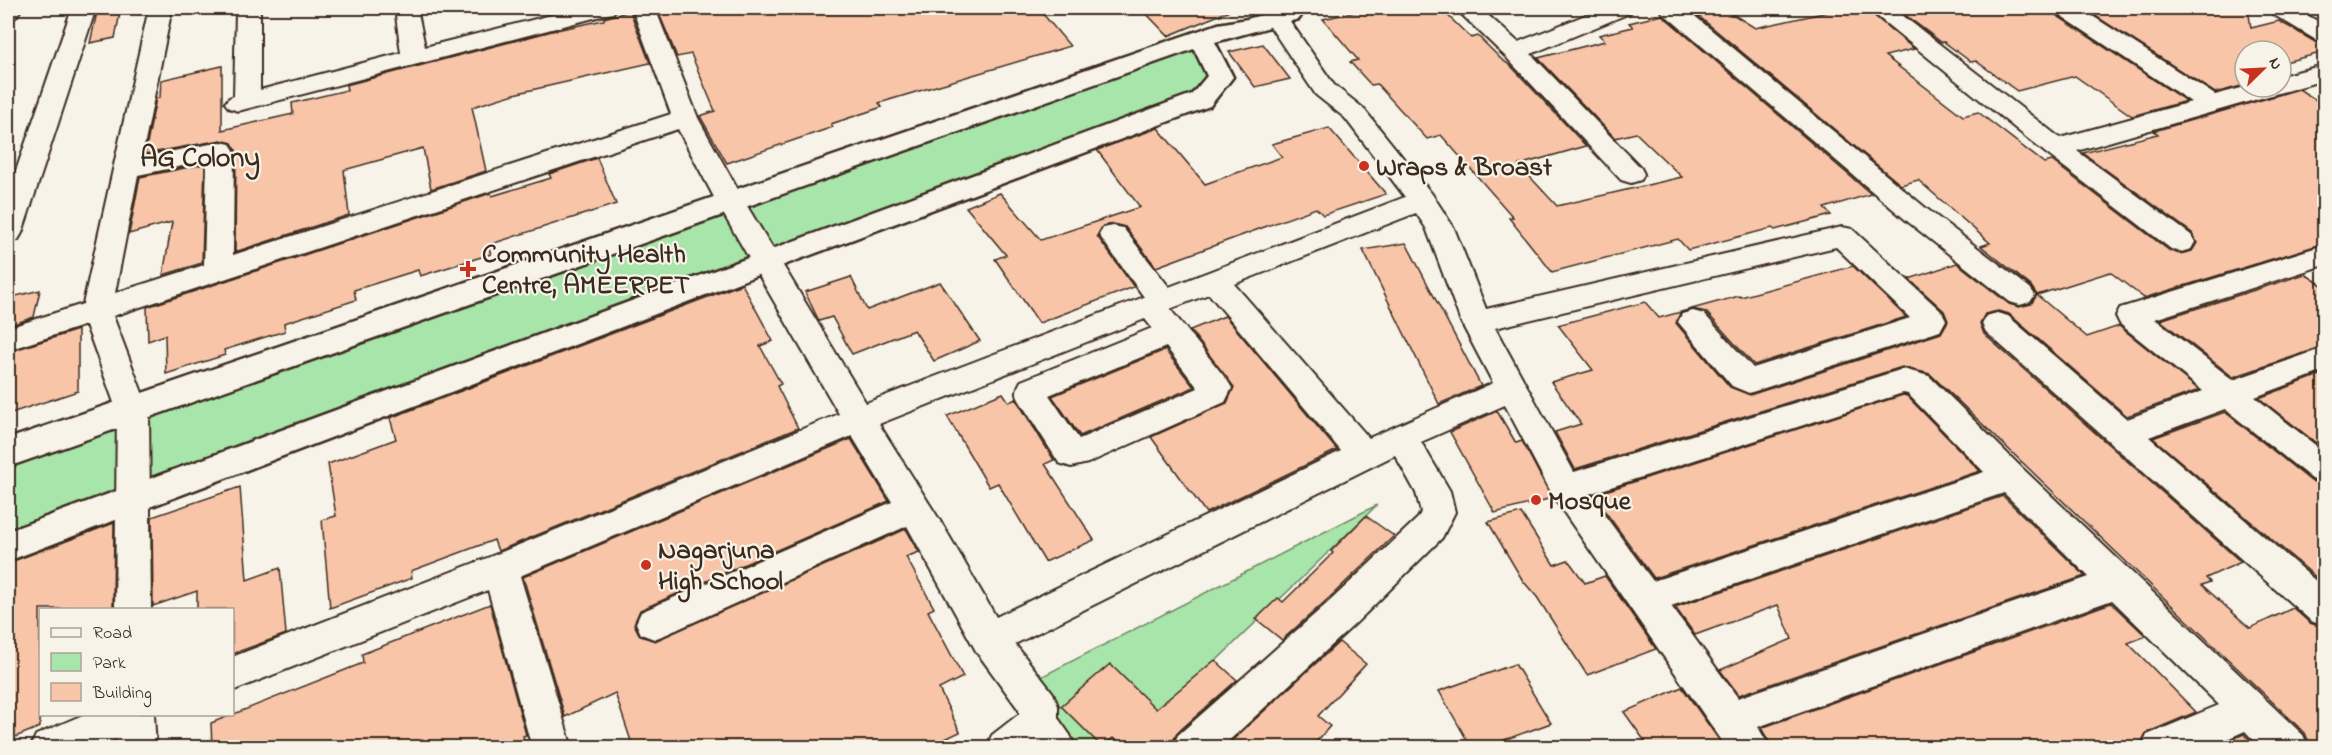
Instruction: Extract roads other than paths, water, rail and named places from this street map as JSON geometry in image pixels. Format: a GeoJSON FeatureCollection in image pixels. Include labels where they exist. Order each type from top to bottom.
{"type":"FeatureCollection","features":[{"type":"Feature","properties":{"kind":"main road"},"geometry":{"type":"LineString","coordinates":[[8,453],[1280,11]]}},
{"type":"Feature","properties":{"kind":"main road"},"geometry":{"type":"LineString","coordinates":[[8,546],[765,261],[1201,100],[1220,76],[1214,33]]}},
{"type":"Feature","properties":{"kind":"street"},"geometry":{"type":"LineString","coordinates":[[8,12],[10,8]]}},
{"type":"Feature","properties":{"kind":"street"},"geometry":{"type":"LineString","coordinates":[[8,233],[84,8]]}},
{"type":"Feature","properties":{"kind":"street"},"geometry":{"type":"LineString","coordinates":[[133,608],[133,411],[96,311],[160,8]]}},
{"type":"Feature","properties":{"kind":"street"},"geometry":{"type":"LineString","coordinates":[[406,8],[413,49]]}},
{"type":"Feature","properties":{"kind":"street"},"geometry":{"type":"LineString","coordinates":[[248,12],[244,95],[413,49],[605,8]]}},
{"type":"Feature","properties":{"kind":"street"},"geometry":{"type":"LineString","coordinates":[[644,8],[685,118],[730,201],[932,537],[989,639],[1039,706],[1047,735],[1006,747]]}},
{"type":"Feature","properties":{"kind":"street"},"geometry":{"type":"LineString","coordinates":[[1467,8],[1515,52],[1631,174]]}},
{"type":"Feature","properties":{"kind":"street"},"geometry":{"type":"LineString","coordinates":[[1515,52],[1622,8]]}},
{"type":"Feature","properties":{"kind":"street"},"geometry":{"type":"LineString","coordinates":[[1671,8],[1917,215],[2019,295]]}},
{"type":"Feature","properties":{"kind":"street"},"geometry":{"type":"LineString","coordinates":[[1879,8],[2056,148],[2181,242]]}},
{"type":"Feature","properties":{"kind":"street"},"geometry":{"type":"LineString","coordinates":[[2065,8],[2212,104]]}},
{"type":"Feature","properties":{"kind":"street"},"geometry":{"type":"LineString","coordinates":[[2279,8],[2325,35]]}},
{"type":"Feature","properties":{"kind":"street"},"geometry":{"type":"LineString","coordinates":[[1280,11],[1325,90],[1354,113],[1422,200],[1440,228],[1476,322],[1566,488],[1740,733],[2118,582]]}},
{"type":"Feature","properties":{"kind":"street"},"geometry":{"type":"LineString","coordinates":[[2293,81],[2325,72]]}},
{"type":"Feature","properties":{"kind":"street"},"geometry":{"type":"LineString","coordinates":[[2056,148],[2233,98]]}},
{"type":"Feature","properties":{"kind":"street"},"geometry":{"type":"LineString","coordinates":[[8,339],[685,118]]}},
{"type":"Feature","properties":{"kind":"street"},"geometry":{"type":"LineString","coordinates":[[126,169],[220,150],[218,271]]}},
{"type":"Feature","properties":{"kind":"street"},"geometry":{"type":"LineString","coordinates":[[234,673],[500,569],[859,419],[1422,200]]}},
{"type":"Feature","properties":{"kind":"street"},"geometry":{"type":"LineString","coordinates":[[1113,235],[1157,303],[1172,332],[1216,388],[1214,393],[1074,454],[1070,452],[1031,392],[1034,388],[1172,332]]}},
{"type":"Feature","properties":{"kind":"street"},"geometry":{"type":"LineString","coordinates":[[1476,322],[1842,236],[1931,320],[1929,323],[1749,381],[1693,322]]}},
{"type":"Feature","properties":{"kind":"street"},"geometry":{"type":"LineString","coordinates":[[2318,264],[2131,316],[2325,470]]}},
{"type":"Feature","properties":{"kind":"street"},"geometry":{"type":"LineString","coordinates":[[1215,281],[1364,454]]}},
{"type":"Feature","properties":{"kind":"street"},"geometry":{"type":"LineString","coordinates":[[1997,324],[2325,610]]}},
{"type":"Feature","properties":{"kind":"street"},"geometry":{"type":"LineString","coordinates":[[1036,351],[1055,379]]}},
{"type":"Feature","properties":{"kind":"street"},"geometry":{"type":"LineString","coordinates":[[2122,434],[2325,359]]}},
{"type":"Feature","properties":{"kind":"street"},"geometry":{"type":"LineString","coordinates":[[1566,488],[1903,381],[1918,384],[2249,711],[2289,747]]}},
{"type":"Feature","properties":{"kind":"street"},"geometry":{"type":"LineString","coordinates":[[989,639],[1401,436],[1513,388]]}},
{"type":"Feature","properties":{"kind":"street"},"geometry":{"type":"LineString","coordinates":[[1192,747],[1344,610],[1430,528],[1438,512],[1433,491],[1401,436]]}},
{"type":"Feature","properties":{"kind":"street"},"geometry":{"type":"LineString","coordinates":[[1646,599],[2010,477]]}},
{"type":"Feature","properties":{"kind":"street"},"geometry":{"type":"LineString","coordinates":[[654,622],[913,508]]}},
{"type":"Feature","properties":{"kind":"street"},"geometry":{"type":"LineString","coordinates":[[500,569],[552,747]]}},
{"type":"Feature","properties":{"kind":"street"},"geometry":{"type":"LineString","coordinates":[[2161,747],[2249,711]]}},
{"type":"Feature","properties":{"kind":"street"},"geometry":{"type":"LineString","coordinates":[[50,747],[127,716]]}},
{"type":"Feature","properties":{"kind":"street"},"geometry":{"type":"LineString","coordinates":[[132,716],[136,747]]}},
{"type":"Feature","properties":{"kind":"place","name":"Wraps & Broast"},"geometry":{"type":"Point","coordinates":[1364,166]}},
{"type":"Feature","properties":{"kind":"place","name":"Community Health Centre, AMEERPET"},"geometry":{"type":"Point","coordinates":[468,269]}},
{"type":"Feature","properties":{"kind":"place","name":"Mosque"},"geometry":{"type":"Point","coordinates":[1536,500]}},
{"type":"Feature","properties":{"kind":"place","name":"Nagarjuna High School"},"geometry":{"type":"Point","coordinates":[646,565]}},
{"type":"Feature","properties":{"kind":"district","name":"AG Colony"},"geometry":{"type":"Point","coordinates":[200,156]}}]}
